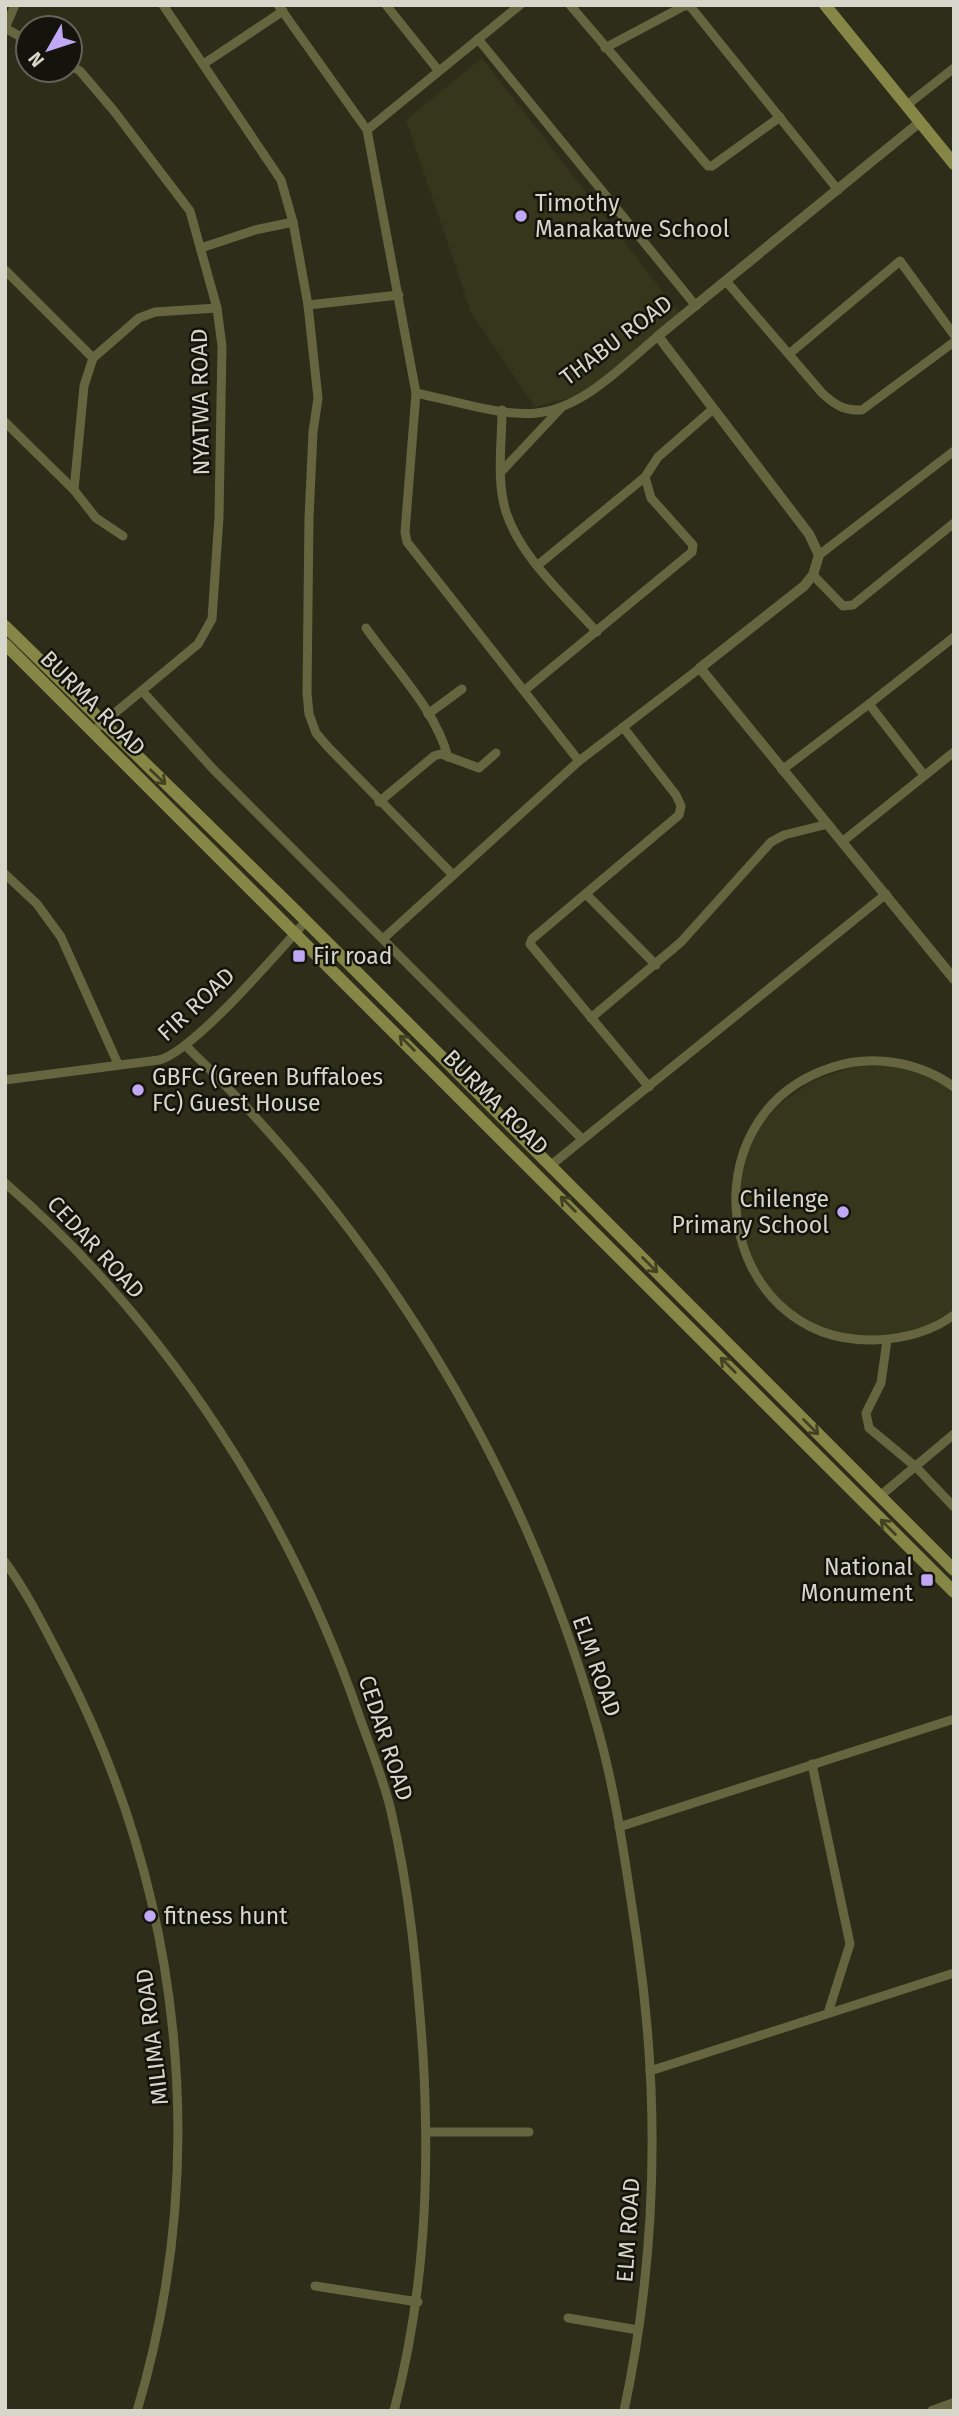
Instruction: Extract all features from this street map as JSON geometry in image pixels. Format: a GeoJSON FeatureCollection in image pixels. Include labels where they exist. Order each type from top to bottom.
{"type":"FeatureCollection","features":[{"type":"Feature","properties":{"kind":"main road"},"geometry":{"type":"LineString","coordinates":[[824,5],[951,156]]}},
{"type":"Feature","properties":{"kind":"main road","name":"BURMA ROAD"},"geometry":{"type":"LineString","coordinates":[[5,626],[306,922],[954,1570]]}},
{"type":"Feature","properties":{"kind":"main road","name":"BURMA ROAD"},"geometry":{"type":"LineString","coordinates":[[5,644],[954,1592]]}},
{"type":"Feature","properties":{"kind":"street"},"geometry":{"type":"LineString","coordinates":[[5,27],[15,5]]}},
{"type":"Feature","properties":{"kind":"street"},"geometry":{"type":"LineString","coordinates":[[163,5],[205,63],[281,180],[293,222],[308,305],[318,398],[313,432],[309,518],[306,667],[309,714],[317,733],[328,747],[452,874]]}},
{"type":"Feature","properties":{"kind":"street"},"geometry":{"type":"LineString","coordinates":[[386,5],[438,70]]}},
{"type":"Feature","properties":{"kind":"street"},"geometry":{"type":"LineString","coordinates":[[367,130],[520,5]]}},
{"type":"Feature","properties":{"kind":"street"},"geometry":{"type":"LineString","coordinates":[[570,5],[708,166],[712,166],[780,117]]}},
{"type":"Feature","properties":{"kind":"street"},"geometry":{"type":"LineString","coordinates":[[605,48],[684,6],[690,6],[838,190]]}},
{"type":"Feature","properties":{"kind":"street"},"geometry":{"type":"LineString","coordinates":[[205,63],[280,8],[367,130],[416,393],[405,532],[407,542],[579,761]]}},
{"type":"Feature","properties":{"kind":"street"},"geometry":{"type":"LineString","coordinates":[[478,39],[696,306]]}},
{"type":"Feature","properties":{"kind":"street"},"geometry":{"type":"LineString","coordinates":[[907,105],[954,68]]}},
{"type":"Feature","properties":{"kind":"street","name":"NYATWA ROAD"},"geometry":{"type":"LineString","coordinates":[[84,75],[181,196],[190,211],[217,308],[222,346],[222,421],[212,619],[198,644],[92,732]]}},
{"type":"Feature","properties":{"kind":"street","name":"THABU ROAD"},"geometry":{"type":"LineString","coordinates":[[416,393],[502,410],[538,413],[562,407],[591,391],[920,122]]}},
{"type":"Feature","properties":{"kind":"street"},"geometry":{"type":"LineString","coordinates":[[201,248],[255,230],[293,222]]}},
{"type":"Feature","properties":{"kind":"street"},"geometry":{"type":"LineString","coordinates":[[789,354],[900,261],[954,335]]}},
{"type":"Feature","properties":{"kind":"street"},"geometry":{"type":"LineString","coordinates":[[5,270],[93,358]]}},
{"type":"Feature","properties":{"kind":"street"},"geometry":{"type":"LineString","coordinates":[[726,281],[834,405],[849,411],[862,410],[954,342]]}},
{"type":"Feature","properties":{"kind":"street"},"geometry":{"type":"LineString","coordinates":[[308,305],[399,295]]}},
{"type":"Feature","properties":{"kind":"street"},"geometry":{"type":"LineString","coordinates":[[74,490],[84,386],[93,358],[139,318],[155,312],[217,308]]}},
{"type":"Feature","properties":{"kind":"street"},"geometry":{"type":"LineString","coordinates":[[658,336],[809,534],[819,555]]}},
{"type":"Feature","properties":{"kind":"street"},"geometry":{"type":"LineString","coordinates":[[501,472],[562,407]]}},
{"type":"Feature","properties":{"kind":"street"},"geometry":{"type":"LineString","coordinates":[[502,410],[501,472],[505,511],[515,534],[538,565],[597,632]]}},
{"type":"Feature","properties":{"kind":"street"},"geometry":{"type":"LineString","coordinates":[[538,565],[645,477],[658,457],[713,410]]}},
{"type":"Feature","properties":{"kind":"street"},"geometry":{"type":"LineString","coordinates":[[5,422],[74,490],[96,518],[122,537]]}},
{"type":"Feature","properties":{"kind":"street"},"geometry":{"type":"LineString","coordinates":[[384,938],[579,761],[700,668],[813,575],[819,555],[954,451]]}},
{"type":"Feature","properties":{"kind":"street"},"geometry":{"type":"LineString","coordinates":[[525,690],[694,549],[651,498],[645,477]]}},
{"type":"Feature","properties":{"kind":"street"},"geometry":{"type":"LineString","coordinates":[[813,575],[843,606],[853,604],[954,523]]}},
{"type":"Feature","properties":{"kind":"street"},"geometry":{"type":"LineString","coordinates":[[366,628],[428,714],[441,735],[448,757]]}},
{"type":"Feature","properties":{"kind":"street"},"geometry":{"type":"LineString","coordinates":[[782,770],[954,637]]}},
{"type":"Feature","properties":{"kind":"street"},"geometry":{"type":"LineString","coordinates":[[700,668],[954,979]]}},
{"type":"Feature","properties":{"kind":"street"},"geometry":{"type":"LineString","coordinates":[[428,714],[462,688]]}},
{"type":"Feature","properties":{"kind":"street"},"geometry":{"type":"LineString","coordinates":[[143,692],[230,787],[384,938],[582,1139]]}},
{"type":"Feature","properties":{"kind":"street"},"geometry":{"type":"LineString","coordinates":[[869,704],[924,775]]}},
{"type":"Feature","properties":{"kind":"street"},"geometry":{"type":"LineString","coordinates":[[624,727],[676,795],[681,806],[679,815],[532,939],[530,944],[649,1087]]}},
{"type":"Feature","properties":{"kind":"street"},"geometry":{"type":"LineString","coordinates":[[842,842],[954,752]]}},
{"type":"Feature","properties":{"kind":"street"},"geometry":{"type":"LineString","coordinates":[[379,802],[434,756],[448,757],[479,768],[496,753]]}},
{"type":"Feature","properties":{"kind":"street"},"geometry":{"type":"LineString","coordinates":[[591,1018],[701,922],[771,842],[784,835],[828,824]]}},
{"type":"Feature","properties":{"kind":"street"},"geometry":{"type":"LineString","coordinates":[[5,874],[37,904],[61,937],[118,1064]]}},
{"type":"Feature","properties":{"kind":"street"},"geometry":{"type":"LineString","coordinates":[[586,894],[656,964]]}},
{"type":"Feature","properties":{"kind":"street"},"geometry":{"type":"LineString","coordinates":[[551,1166],[886,894]]}},
{"type":"Feature","properties":{"kind":"street","name":"FIR ROAD"},"geometry":{"type":"LineString","coordinates":[[5,1080],[167,1058],[186,1046],[306,922]]}},
{"type":"Feature","properties":{"kind":"street","name":"ELM ROAD"},"geometry":{"type":"LineString","coordinates":[[186,1046],[253,1114],[340,1217],[411,1315],[449,1374],[503,1478],[561,1619],[598,1727],[619,1827],[645,1991],[650,2071],[653,2156],[649,2233],[638,2330],[624,2411]]}},
{"type":"Feature","properties":{"kind":"street"},"geometry":{"type":"LineString","coordinates":[[954,1087],[933,1074],[896,1063],[859,1062],[822,1070],[789,1089],[768,1108],[752,1131],[738,1167],[734,1204],[738,1232],[747,1259],[768,1291],[796,1316],[830,1333],[868,1340],[887,1340],[929,1329],[954,1315]]}},
{"type":"Feature","properties":{"kind":"street","name":"CEDAR ROAD"},"geometry":{"type":"LineString","coordinates":[[5,1183],[117,1293],[178,1374],[260,1499],[327,1630],[391,1809],[417,1966],[428,2132],[418,2302],[394,2411]]}},
{"type":"Feature","properties":{"kind":"street"},"geometry":{"type":"LineString","coordinates":[[887,1340],[881,1383],[866,1413],[866,1421],[869,1428],[916,1466],[954,1507]]}},
{"type":"Feature","properties":{"kind":"street"},"geometry":{"type":"LineString","coordinates":[[880,1496],[954,1434]]}},
{"type":"Feature","properties":{"kind":"street","name":"MILIMA ROAD"},"geometry":{"type":"LineString","coordinates":[[5,1562],[32,1604],[101,1742],[134,1836],[157,1932],[170,2004],[180,2118],[176,2198],[162,2309],[136,2411]]}},
{"type":"Feature","properties":{"kind":"street"},"geometry":{"type":"LineString","coordinates":[[619,1827],[954,1719]]}},
{"type":"Feature","properties":{"kind":"street"},"geometry":{"type":"LineString","coordinates":[[812,1764],[850,1944],[828,2013]]}},
{"type":"Feature","properties":{"kind":"street"},"geometry":{"type":"LineString","coordinates":[[650,2071],[954,1973]]}},
{"type":"Feature","properties":{"kind":"street"},"geometry":{"type":"LineString","coordinates":[[428,2132],[529,2132]]}},
{"type":"Feature","properties":{"kind":"street"},"geometry":{"type":"LineString","coordinates":[[315,2286],[418,2302]]}},
{"type":"Feature","properties":{"kind":"street"},"geometry":{"type":"LineString","coordinates":[[568,2318],[638,2330]]}},
{"type":"Feature","properties":{"kind":"street"},"geometry":{"type":"LineString","coordinates":[[932,2411],[954,2403]]}},
{"type":"Feature","properties":{"kind":"shaded area","name":"Timothy Manakatwe School"},"geometry":{"type":"Polygon","coordinates":[[[482,58],[680,314],[581,395],[535,407],[471,312],[406,120],[482,58]]]}},
{"type":"Feature","properties":{"kind":"shaded area","name":"Chilenge Primary School"},"geometry":{"type":"Polygon","coordinates":[[[859,1065],[915,1066],[954,1087],[954,1316],[887,1344],[849,1341],[820,1331],[783,1310],[753,1272],[737,1229],[730,1194],[743,1147],[778,1105],[812,1081],[859,1065]]]}},
{"type":"Feature","properties":{"kind":"place","name":"Timothy Manakatwe School"},"geometry":{"type":"Point","coordinates":[521,216]}},
{"type":"Feature","properties":{"kind":"place","name":"Fir road"},"geometry":{"type":"Point","coordinates":[299,956]}},
{"type":"Feature","properties":{"kind":"place","name":"GBFC (Green Buffaloes FC) Guest House"},"geometry":{"type":"Point","coordinates":[138,1090]}},
{"type":"Feature","properties":{"kind":"place","name":"Chilenge Primary School"},"geometry":{"type":"Point","coordinates":[843,1212]}},
{"type":"Feature","properties":{"kind":"place","name":"National Monument"},"geometry":{"type":"Point","coordinates":[927,1580]}},
{"type":"Feature","properties":{"kind":"place","name":"fitness hunt"},"geometry":{"type":"Point","coordinates":[150,1916]}}]}
